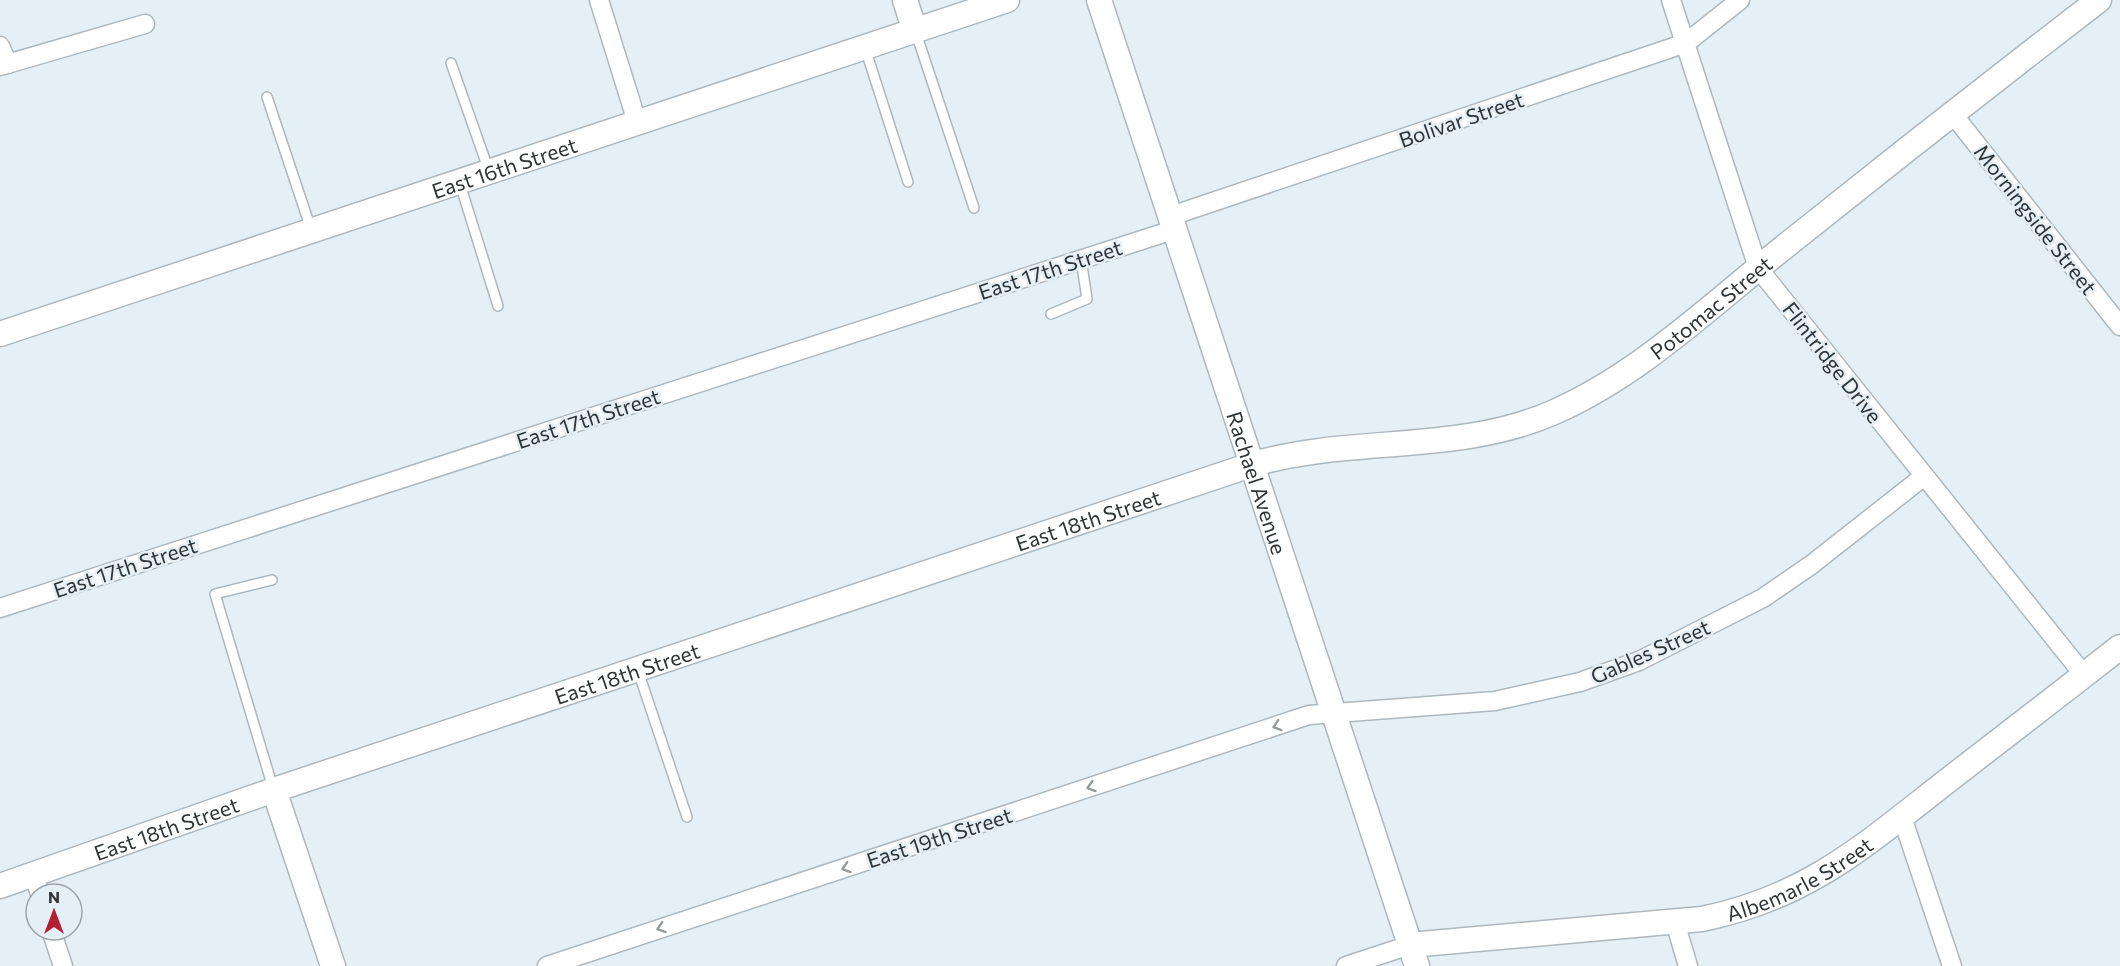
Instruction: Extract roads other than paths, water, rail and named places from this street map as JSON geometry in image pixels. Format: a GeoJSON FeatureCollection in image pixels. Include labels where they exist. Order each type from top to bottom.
{"type":"FeatureCollection","features":[{"type":"Feature","properties":{"kind":"street"},"geometry":{"type":"LineString","coordinates":[[599,0],[637,122]]}},
{"type":"Feature","properties":{"kind":"street"},"geometry":{"type":"LineString","coordinates":[[905,0],[915,31]]}},
{"type":"Feature","properties":{"kind":"street","name":"East 16th Street"},"geometry":{"type":"LineString","coordinates":[[0,333],[1007,0]]}},
{"type":"Feature","properties":{"kind":"street","name":"Rachael Avenue"},"geometry":{"type":"LineString","coordinates":[[1099,0],[1254,464],[1333,714],[1414,956]]}},
{"type":"Feature","properties":{"kind":"street","name":"Flintridge Drive"},"geometry":{"type":"LineString","coordinates":[[1671,0],[1758,268],[1923,477],[2084,675]]}},
{"type":"Feature","properties":{"kind":"street","name":"Bolivar Street"},"geometry":{"type":"LineString","coordinates":[[1173,222],[1686,43],[1740,0]]}},
{"type":"Feature","properties":{"kind":"street","name":"Potomac Street"},"geometry":{"type":"LineString","coordinates":[[1254,464],[1290,453],[1432,442],[1550,414],[1627,373],[1952,113],[2098,0]]}},
{"type":"Feature","properties":{"kind":"street"},"geometry":{"type":"LineString","coordinates":[[0,46],[4,65],[145,24]]}},
{"type":"Feature","properties":{"kind":"street","name":"Morningside Street"},"geometry":{"type":"LineString","coordinates":[[1952,113],[2120,326]]}},
{"type":"Feature","properties":{"kind":"street","name":"East 17th Street"},"geometry":{"type":"LineString","coordinates":[[0,608],[1081,259],[1173,222]]}},
{"type":"Feature","properties":{"kind":"street","name":"East 18th Street"},"geometry":{"type":"LineString","coordinates":[[44,882],[274,790],[963,563],[1254,464]]}},
{"type":"Feature","properties":{"kind":"street","name":"Gables Street"},"geometry":{"type":"LineString","coordinates":[[1333,714],[1495,701],[1580,682],[1639,660],[1763,597],[1811,565],[1923,477]]}},
{"type":"Feature","properties":{"kind":"street","name":"Albemarle Street"},"geometry":{"type":"LineString","coordinates":[[1414,956],[1729,914],[1781,896],[1827,872],[2120,647]]}},
{"type":"Feature","properties":{"kind":"street","name":"East 19th Street"},"geometry":{"type":"LineString","coordinates":[[547,966],[1309,715],[1333,714]]}},
{"type":"Feature","properties":{"kind":"street"},"geometry":{"type":"LineString","coordinates":[[274,790],[333,966]]}},
{"type":"Feature","properties":{"kind":"street"},"geometry":{"type":"LineString","coordinates":[[1902,816],[1952,966]]}},
{"type":"Feature","properties":{"kind":"street","name":"East 18th Street"},"geometry":{"type":"LineString","coordinates":[[0,886],[24,885]]}},
{"type":"Feature","properties":{"kind":"street"},"geometry":{"type":"LineString","coordinates":[[1675,922],[1688,966]]}},
{"type":"Feature","properties":{"kind":"street"},"geometry":{"type":"LineString","coordinates":[[55,942],[63,966]]}},
{"type":"Feature","properties":{"kind":"street"},"geometry":{"type":"LineString","coordinates":[[1346,966],[1414,956]]}},
{"type":"Feature","properties":{"kind":"lane"},"geometry":{"type":"LineString","coordinates":[[915,31],[974,208]]}},
{"type":"Feature","properties":{"kind":"lane"},"geometry":{"type":"LineString","coordinates":[[865,48],[908,182]]}},
{"type":"Feature","properties":{"kind":"lane"},"geometry":{"type":"LineString","coordinates":[[451,63],[489,171]]}},
{"type":"Feature","properties":{"kind":"lane"},"geometry":{"type":"LineString","coordinates":[[267,97],[312,231]]}},
{"type":"Feature","properties":{"kind":"lane"},"geometry":{"type":"LineString","coordinates":[[459,181],[498,306]]}},
{"type":"Feature","properties":{"kind":"lane"},"geometry":{"type":"LineString","coordinates":[[1051,314],[1087,298],[1081,259]]}},
{"type":"Feature","properties":{"kind":"lane"},"geometry":{"type":"LineString","coordinates":[[272,580],[215,594],[274,790]]}},
{"type":"Feature","properties":{"kind":"lane"},"geometry":{"type":"LineString","coordinates":[[637,669],[687,817]]}}]}
